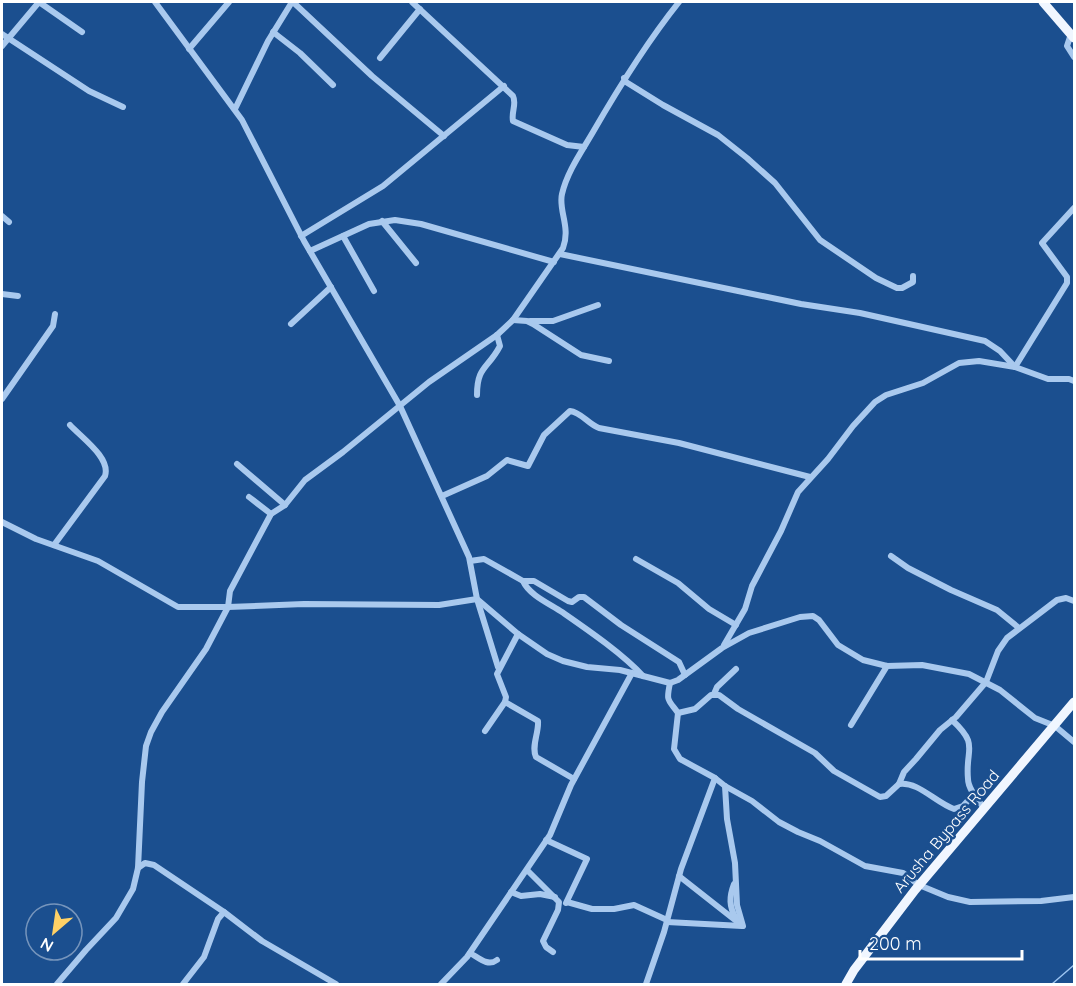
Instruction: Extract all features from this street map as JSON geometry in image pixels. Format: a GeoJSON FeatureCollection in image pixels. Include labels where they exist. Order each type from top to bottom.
{"type":"FeatureCollection","features":[{"type":"Feature","properties":{"kind":"main road"},"geometry":{"type":"LineString","coordinates":[[1043,2],[1073,36]]}},
{"type":"Feature","properties":{"kind":"main road","name":"Arusha Bypass Road"},"geometry":{"type":"LineString","coordinates":[[846,984],[854,970],[919,885],[1074,702]]}},
{"type":"Feature","properties":{"kind":"street"},"geometry":{"type":"LineString","coordinates":[[2,46],[4,37],[39,2],[82,32]]}},
{"type":"Feature","properties":{"kind":"street"},"geometry":{"type":"LineString","coordinates":[[155,2],[235,109],[301,236],[400,406],[470,561],[477,599],[498,668]]}},
{"type":"Feature","properties":{"kind":"street"},"geometry":{"type":"LineString","coordinates":[[189,49],[229,2]]}},
{"type":"Feature","properties":{"kind":"street"},"geometry":{"type":"LineString","coordinates":[[235,109],[273,32],[292,2],[372,76],[444,136]]}},
{"type":"Feature","properties":{"kind":"street"},"geometry":{"type":"LineString","coordinates":[[412,2],[504,86],[515,99],[513,121],[567,145],[584,147]]}},
{"type":"Feature","properties":{"kind":"street"},"geometry":{"type":"LineString","coordinates":[[57,984],[122,911],[133,889],[138,868],[146,746],[151,732],[162,712],[206,649],[228,607],[230,591],[271,514],[285,505],[305,480],[429,382],[497,335],[513,320],[560,254],[566,239],[562,194],[584,147],[624,78],[679,2]]}},
{"type":"Feature","properties":{"kind":"street"},"geometry":{"type":"LineString","coordinates":[[380,58],[420,9]]}},
{"type":"Feature","properties":{"kind":"street"},"geometry":{"type":"LineString","coordinates":[[273,32],[300,53],[333,86]]}},
{"type":"Feature","properties":{"kind":"street"},"geometry":{"type":"LineString","coordinates":[[1073,36],[1067,46],[1074,57]]}},
{"type":"Feature","properties":{"kind":"street"},"geometry":{"type":"LineString","coordinates":[[4,37],[89,91],[123,107]]}},
{"type":"Feature","properties":{"kind":"street"},"geometry":{"type":"LineString","coordinates":[[624,78],[626,82],[663,105],[718,135],[768,177],[814,234],[876,278],[902,288],[913,282],[913,276]]}},
{"type":"Feature","properties":{"kind":"street"},"geometry":{"type":"LineString","coordinates":[[301,236],[382,186],[504,86]]}},
{"type":"Feature","properties":{"kind":"street"},"geometry":{"type":"LineString","coordinates":[[1015,367],[1067,283],[1067,277],[1042,243],[1074,208]]}},
{"type":"Feature","properties":{"kind":"street"},"geometry":{"type":"LineString","coordinates":[[2,216],[9,222]]}},
{"type":"Feature","properties":{"kind":"street"},"geometry":{"type":"LineString","coordinates":[[310,251],[369,224],[395,220],[422,224],[554,262]]}},
{"type":"Feature","properties":{"kind":"street"},"geometry":{"type":"LineString","coordinates":[[382,221],[416,263]]}},
{"type":"Feature","properties":{"kind":"street"},"geometry":{"type":"LineString","coordinates":[[343,236],[374,291]]}},
{"type":"Feature","properties":{"kind":"street"},"geometry":{"type":"LineString","coordinates":[[560,254],[801,304],[860,313],[985,341],[1000,351],[1015,367]]}},
{"type":"Feature","properties":{"kind":"street"},"geometry":{"type":"LineString","coordinates":[[291,324],[331,286]]}},
{"type":"Feature","properties":{"kind":"street"},"geometry":{"type":"LineString","coordinates":[[2,294],[18,296]]}},
{"type":"Feature","properties":{"kind":"street"},"geometry":{"type":"LineString","coordinates":[[513,320],[553,321],[598,305]]}},
{"type":"Feature","properties":{"kind":"street"},"geometry":{"type":"LineString","coordinates":[[2,399],[53,326],[55,314]]}},
{"type":"Feature","properties":{"kind":"street"},"geometry":{"type":"LineString","coordinates":[[527,321],[581,355],[609,361]]}},
{"type":"Feature","properties":{"kind":"street"},"geometry":{"type":"LineString","coordinates":[[477,395],[478,377],[500,346],[501,342],[497,335]]}},
{"type":"Feature","properties":{"kind":"street"},"geometry":{"type":"LineString","coordinates":[[722,648],[745,609],[752,586],[782,531],[793,501],[864,412],[886,394],[923,383],[959,363],[979,361],[1015,367],[1048,379],[1074,381]]}},
{"type":"Feature","properties":{"kind":"street"},"geometry":{"type":"LineString","coordinates":[[442,496],[487,476],[507,460],[528,466],[544,435],[570,411],[576,411],[588,423],[599,428],[679,443],[810,477]]}},
{"type":"Feature","properties":{"kind":"street"},"geometry":{"type":"LineString","coordinates":[[54,545],[105,476],[107,470],[104,460],[70,425]]}},
{"type":"Feature","properties":{"kind":"street"},"geometry":{"type":"LineString","coordinates":[[237,464],[285,505]]}},
{"type":"Feature","properties":{"kind":"street"},"geometry":{"type":"LineString","coordinates":[[249,497],[271,514]]}},
{"type":"Feature","properties":{"kind":"street"},"geometry":{"type":"LineString","coordinates":[[2,522],[36,539],[98,561],[178,607],[304,604],[439,605],[477,599],[518,634],[547,654],[573,664],[632,673],[670,683],[722,648],[759,629],[800,616],[813,616],[843,649],[863,660],[886,666],[922,665],[960,671],[1000,690],[1035,718],[1055,726],[1074,742]]}},
{"type":"Feature","properties":{"kind":"street"},"geometry":{"type":"LineString","coordinates":[[891,556],[908,568],[997,610],[1018,628]]}},
{"type":"Feature","properties":{"kind":"street"},"geometry":{"type":"LineString","coordinates":[[470,561],[484,559],[523,581],[534,581],[570,602],[584,597],[621,625],[679,662],[685,675]]}},
{"type":"Feature","properties":{"kind":"street"},"geometry":{"type":"LineString","coordinates":[[636,559],[678,583],[709,609],[736,625]]}},
{"type":"Feature","properties":{"kind":"street"},"geometry":{"type":"LineString","coordinates":[[523,581],[524,585],[537,596],[604,643],[644,676]]}},
{"type":"Feature","properties":{"kind":"street"},"geometry":{"type":"LineString","coordinates":[[714,694],[814,753],[834,771],[875,796],[882,797],[899,784],[904,771],[943,726],[952,720],[986,682],[1002,644],[1018,628],[1061,598],[1074,601]]}},
{"type":"Feature","properties":{"kind":"street"},"geometry":{"type":"LineString","coordinates":[[485,731],[505,702],[506,697],[497,674],[498,668],[518,634]]}},
{"type":"Feature","properties":{"kind":"street"},"geometry":{"type":"LineString","coordinates":[[851,725],[886,666]]}},
{"type":"Feature","properties":{"kind":"street"},"geometry":{"type":"LineString","coordinates":[[678,713],[695,709],[714,694],[717,687],[736,669]]}},
{"type":"Feature","properties":{"kind":"street"},"geometry":{"type":"LineString","coordinates":[[441,984],[462,964],[550,836],[574,779],[632,673]]}},
{"type":"Feature","properties":{"kind":"street"},"geometry":{"type":"LineString","coordinates":[[670,683],[667,698],[678,713]]}},
{"type":"Feature","properties":{"kind":"street"},"geometry":{"type":"LineString","coordinates":[[505,702],[538,721],[534,747],[536,757],[574,779]]}},
{"type":"Feature","properties":{"kind":"street"},"geometry":{"type":"LineString","coordinates":[[678,713],[674,749],[684,762],[752,801],[779,822],[865,866],[903,873],[919,885],[953,899],[980,903],[1009,900],[1041,901],[1074,897]]}},
{"type":"Feature","properties":{"kind":"street"},"geometry":{"type":"LineString","coordinates":[[952,720],[965,732],[970,742],[968,779],[974,794],[984,808]]}},
{"type":"Feature","properties":{"kind":"street"},"geometry":{"type":"LineString","coordinates":[[646,984],[694,831],[715,778]]}},
{"type":"Feature","properties":{"kind":"street"},"geometry":{"type":"LineString","coordinates":[[899,784],[912,785],[954,809],[963,806],[974,794]]}},
{"type":"Feature","properties":{"kind":"street"},"geometry":{"type":"LineString","coordinates":[[725,786],[727,819],[735,863],[737,905],[743,926]]}},
{"type":"Feature","properties":{"kind":"street"},"geometry":{"type":"LineString","coordinates":[[546,840],[587,859],[567,902]]}},
{"type":"Feature","properties":{"kind":"street"},"geometry":{"type":"LineString","coordinates":[[138,868],[145,864],[154,865],[224,912],[262,941],[336,984]]}},
{"type":"Feature","properties":{"kind":"street"},"geometry":{"type":"LineString","coordinates":[[527,870],[556,898],[560,905]]}},
{"type":"Feature","properties":{"kind":"street"},"geometry":{"type":"LineString","coordinates":[[679,876],[743,926]]}},
{"type":"Feature","properties":{"kind":"street"},"geometry":{"type":"LineString","coordinates":[[511,892],[521,896],[540,894],[556,898]]}},
{"type":"Feature","properties":{"kind":"street"},"geometry":{"type":"LineString","coordinates":[[553,952],[546,947],[543,941],[560,905],[567,902],[604,910],[634,905],[667,921],[743,926]]}},
{"type":"Feature","properties":{"kind":"street"},"geometry":{"type":"LineString","coordinates":[[183,984],[204,957],[218,919],[224,912]]}},
{"type":"Feature","properties":{"kind":"street"},"geometry":{"type":"LineString","coordinates":[[470,953],[487,963],[497,960]]}},
{"type":"Feature","properties":{"kind":"waterway"},"geometry":{"type":"LineString","coordinates":[[1052,984],[1074,965]]}}]}
